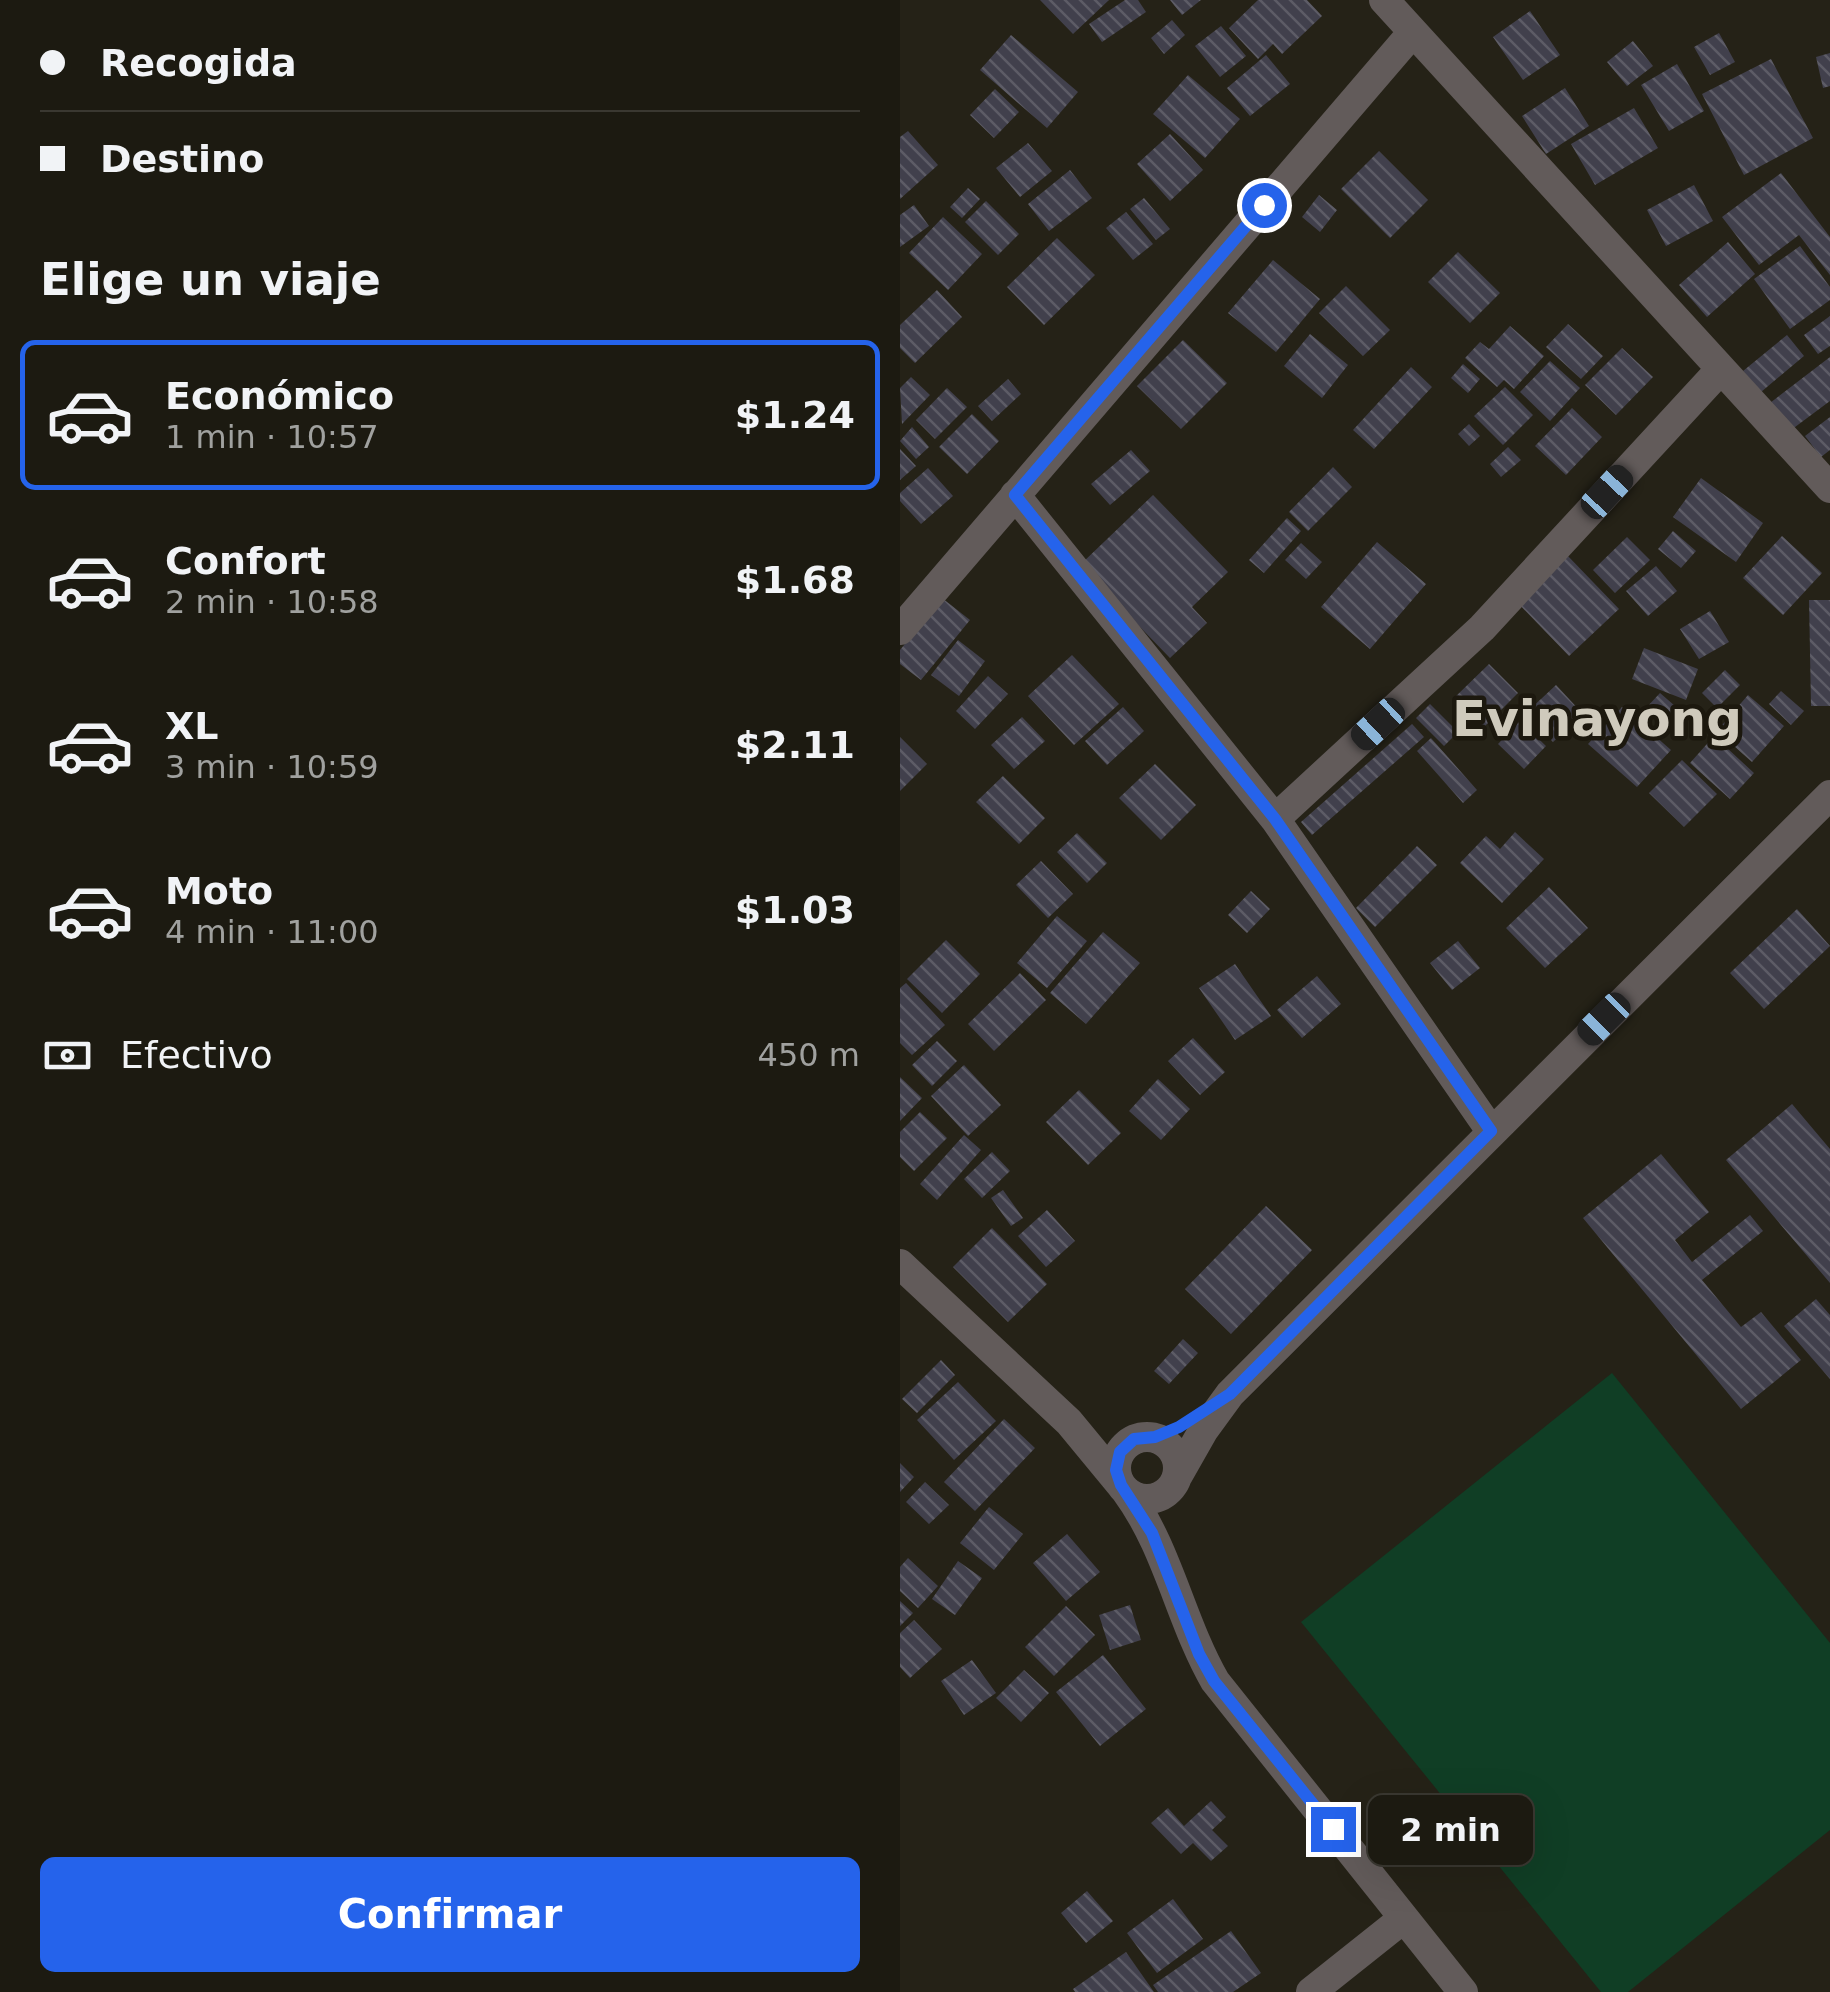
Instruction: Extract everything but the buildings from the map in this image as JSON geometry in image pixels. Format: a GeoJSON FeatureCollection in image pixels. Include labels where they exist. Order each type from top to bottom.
{"type":"FeatureCollection","features":[{"type":"Feature","properties":{"kind":"street"},"geometry":{"type":"LineString","coordinates":[[1384,0],[1830,488]]}},
{"type":"Feature","properties":{"kind":"street"},"geometry":{"type":"LineString","coordinates":[[900,630],[1413,32]]}},
{"type":"Feature","properties":{"kind":"street"},"geometry":{"type":"LineString","coordinates":[[1275,819],[1482,628],[1721,369]]}},
{"type":"Feature","properties":{"kind":"street"},"geometry":{"type":"LineString","coordinates":[[1015,495],[1275,819],[1491,1131]]}},
{"type":"Feature","properties":{"kind":"street"},"geometry":{"type":"LineString","coordinates":[[1230,1394],[1179,1427],[1134,1439],[1120,1452],[1116,1470],[1124,1488],[1142,1499],[1164,1495],[1230,1394],[1830,795]]}},
{"type":"Feature","properties":{"kind":"street"},"geometry":{"type":"LineString","coordinates":[[900,1264],[1098,1454],[1152,1533],[1199,1654],[1214,1681],[1463,1992]]}},
{"type":"Feature","properties":{"kind":"street"},"geometry":{"type":"LineString","coordinates":[[1046,1401],[1106,1430],[1150,1437],[1173,1449],[1178,1458],[1177,1479],[1169,1512],[1176,1590]]}},
{"type":"Feature","properties":{"kind":"street"},"geometry":{"type":"LineString","coordinates":[[1311,1992],[1404,1918]]}},
{"type":"Feature","properties":{"kind":"green space"},"geometry":{"type":"Polygon","coordinates":[[[1612,1373],[1830,1643],[1830,1830],[1628,1992],[1601,1992],[1301,1622],[1612,1373]]]}},
{"type":"Feature","properties":{"kind":"district","name":"Evinayong"},"geometry":{"type":"Point","coordinates":[1597,719]}},
{"type":"Feature","properties":{"kind":"route"},"geometry":{"type":"LineString","coordinates":[[1264,205],[1015,495],[1275,819],[1491,1131],[1230,1394],[1179,1427],[1155,1437],[1134,1439],[1120,1452],[1117,1461],[1121,1485],[1152,1533],[1199,1654],[1214,1681],[1333,1829]]}}]}
